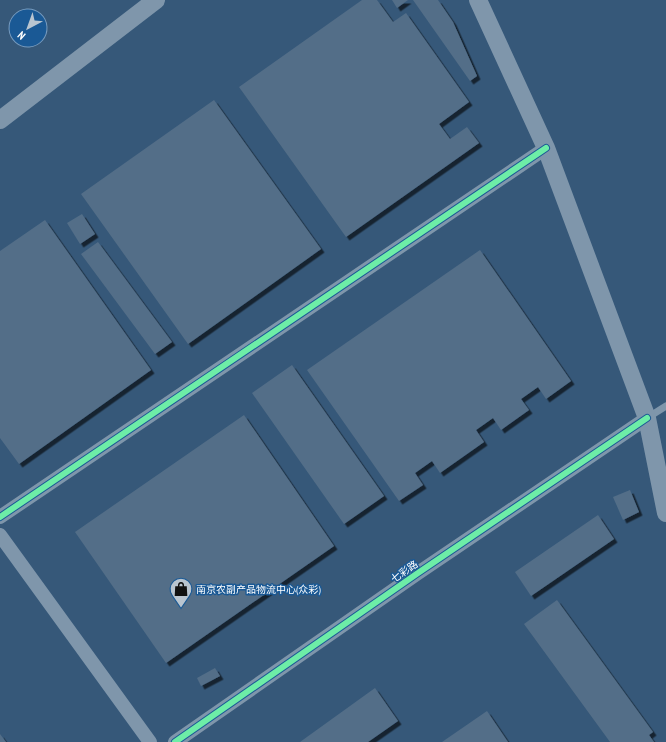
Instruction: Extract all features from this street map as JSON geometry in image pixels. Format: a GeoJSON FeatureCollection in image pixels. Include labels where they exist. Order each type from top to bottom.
{"type":"FeatureCollection","features":[{"type":"Feature","properties":{"kind":"street"},"geometry":{"type":"LineString","coordinates":[[0,120],[156,0]]}},
{"type":"Feature","properties":{"kind":"street"},"geometry":{"type":"LineString","coordinates":[[478,0],[546,148],[647,418],[666,513]]}},
{"type":"Feature","properties":{"kind":"street"},"geometry":{"type":"LineString","coordinates":[[0,517],[546,148]]}},
{"type":"Feature","properties":{"kind":"street","name":"七彩路"},"geometry":{"type":"LineString","coordinates":[[175,742],[418,573],[647,418]]}},
{"type":"Feature","properties":{"kind":"street"},"geometry":{"type":"LineString","coordinates":[[0,535],[150,742]]}},
{"type":"Feature","properties":{"kind":"lane"},"geometry":{"type":"LineString","coordinates":[[647,418],[666,406]]}},
{"type":"Feature","properties":{"kind":"building"},"geometry":{"type":"Polygon","coordinates":[[[362,0],[377,0],[393,22],[406,13],[469,102],[439,124],[450,139],[467,127],[479,143],[346,237],[239,87],[362,0]]]}},
{"type":"Feature","properties":{"kind":"building"},"geometry":{"type":"Polygon","coordinates":[[[392,0],[408,0],[397,8],[392,0]]]}},
{"type":"Feature","properties":{"kind":"building"},"geometry":{"type":"Polygon","coordinates":[[[413,0],[438,0],[453,22],[477,76],[470,81],[413,0]]]}},
{"type":"Feature","properties":{"kind":"building"},"geometry":{"type":"Polygon","coordinates":[[[214,100],[321,249],[188,344],[81,194],[214,100]]]}},
{"type":"Feature","properties":{"kind":"building"},"geometry":{"type":"Polygon","coordinates":[[[82,214],[95,234],[80,244],[67,223],[82,214]]]}},
{"type":"Feature","properties":{"kind":"building"},"geometry":{"type":"Polygon","coordinates":[[[45,220],[151,370],[19,464],[0,438],[0,251],[45,220]]]}},
{"type":"Feature","properties":{"kind":"building"},"geometry":{"type":"Polygon","coordinates":[[[98,242],[172,342],[155,354],[81,254],[98,242]]]}},
{"type":"Feature","properties":{"kind":"building"},"geometry":{"type":"Polygon","coordinates":[[[480,250],[571,381],[546,399],[538,387],[521,399],[529,410],[501,430],[493,418],[476,430],[484,442],[440,473],[432,461],[415,473],[423,485],[399,501],[307,370],[480,250]]]}},
{"type":"Feature","properties":{"kind":"building"},"geometry":{"type":"Polygon","coordinates":[[[292,365],[384,496],[344,524],[252,393],[292,365]]]}},
{"type":"Feature","properties":{"kind":"building"},"geometry":{"type":"Polygon","coordinates":[[[244,415],[334,546],[166,663],[75,532],[244,415]]]}},
{"type":"Feature","properties":{"kind":"building"},"geometry":{"type":"Polygon","coordinates":[[[630,490],[639,512],[623,520],[613,497],[630,490]]]}},
{"type":"Feature","properties":{"kind":"building"},"geometry":{"type":"Polygon","coordinates":[[[598,515],[614,539],[531,596],[515,572],[598,515]]]}},
{"type":"Feature","properties":{"kind":"building"},"geometry":{"type":"Polygon","coordinates":[[[557,600],[653,732],[649,735],[654,742],[610,742],[524,624],[557,600]]]}},
{"type":"Feature","properties":{"kind":"building"},"geometry":{"type":"Polygon","coordinates":[[[215,668],[220,676],[201,686],[197,678],[215,668]]]}},
{"type":"Feature","properties":{"kind":"building"},"geometry":{"type":"Polygon","coordinates":[[[375,688],[398,721],[368,742],[300,742],[375,688]]]}},
{"type":"Feature","properties":{"kind":"building"},"geometry":{"type":"Polygon","coordinates":[[[487,711],[508,742],[442,742],[487,711]]]}},
{"type":"Feature","properties":{"kind":"building"},"geometry":{"type":"Polygon","coordinates":[[[0,734],[6,742],[0,742],[0,734]]]}},
{"type":"Feature","properties":{"kind":"cycle path"},"geometry":{"type":"LineString","coordinates":[[0,517],[546,148]]}},
{"type":"Feature","properties":{"kind":"cycle path"},"geometry":{"type":"LineString","coordinates":[[175,742],[418,573],[647,418]]}},
{"type":"Feature","properties":{"kind":"place","name":"南京农副产品物流中心(众彩)"},"geometry":{"type":"Point","coordinates":[181,608]}}]}
